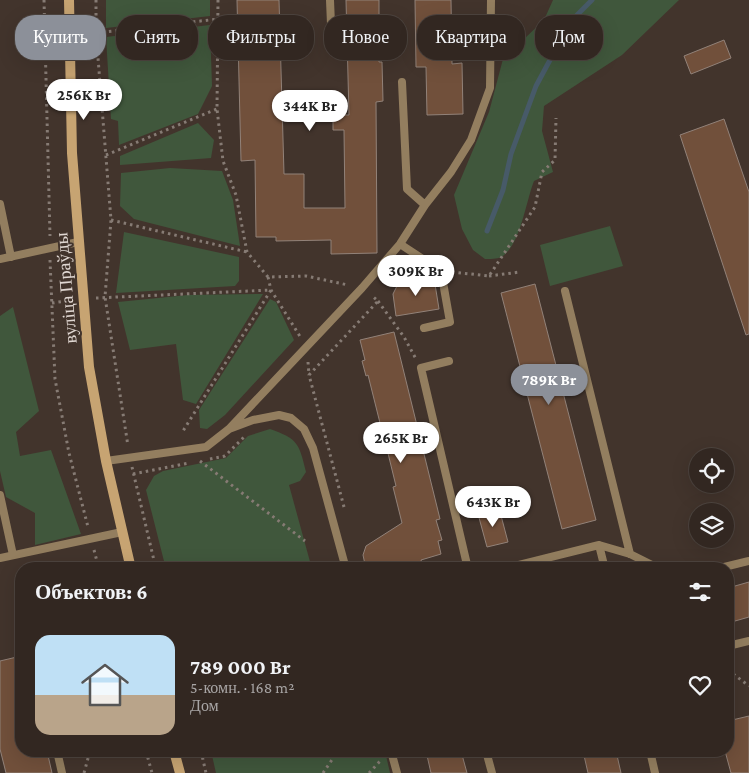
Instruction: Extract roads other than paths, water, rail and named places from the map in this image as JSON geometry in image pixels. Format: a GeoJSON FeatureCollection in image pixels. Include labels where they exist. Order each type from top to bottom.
{"type":"FeatureCollection","features":[{"type":"Feature","properties":{"kind":"main road","name":"вуліца Праўды"},"geometry":{"type":"LineString","coordinates":[[70,0],[72,153],[82,299],[92,392],[129,562]]}},
{"type":"Feature","properties":{"kind":"main road"},"geometry":{"type":"LineString","coordinates":[[176,757],[180,773]]}},
{"type":"Feature","properties":{"kind":"lane"},"geometry":{"type":"LineString","coordinates":[[330,0],[331,15]]}},
{"type":"Feature","properties":{"kind":"lane"},"geometry":{"type":"LineString","coordinates":[[106,461],[206,447],[229,429],[362,288],[400,244],[425,205],[451,172],[471,140],[483,113],[490,88],[491,0]]}},
{"type":"Feature","properties":{"kind":"lane"},"geometry":{"type":"LineString","coordinates":[[402,82],[406,189],[425,205]]}},
{"type":"Feature","properties":{"kind":"lane"},"geometry":{"type":"LineString","coordinates":[[0,204],[11,257]]}},
{"type":"Feature","properties":{"kind":"lane"},"geometry":{"type":"LineString","coordinates":[[0,259],[78,242]]}},
{"type":"Feature","properties":{"kind":"lane"},"geometry":{"type":"LineString","coordinates":[[400,244],[441,271],[450,322],[424,328]]}},
{"type":"Feature","properties":{"kind":"lane"},"geometry":{"type":"LineString","coordinates":[[565,291],[630,554]]}},
{"type":"Feature","properties":{"kind":"lane"},"geometry":{"type":"LineString","coordinates":[[449,361],[421,368],[466,562]]}},
{"type":"Feature","properties":{"kind":"lane"},"geometry":{"type":"LineString","coordinates":[[229,429],[253,420],[279,415],[291,418],[304,429],[323,478],[344,562]]}},
{"type":"Feature","properties":{"kind":"lane"},"geometry":{"type":"LineString","coordinates":[[0,495],[13,555]]}},
{"type":"Feature","properties":{"kind":"lane"},"geometry":{"type":"LineString","coordinates":[[0,558],[122,532]]}},
{"type":"Feature","properties":{"kind":"lane"},"geometry":{"type":"LineString","coordinates":[[599,545],[603,562]]}},
{"type":"Feature","properties":{"kind":"lane"},"geometry":{"type":"LineString","coordinates":[[530,562],[599,545],[630,554],[646,562]]}},
{"type":"Feature","properties":{"kind":"lane"},"geometry":{"type":"LineString","coordinates":[[734,565],[749,561]]}},
{"type":"Feature","properties":{"kind":"lane"},"geometry":{"type":"LineString","coordinates":[[734,644],[749,640]]}},
{"type":"Feature","properties":{"kind":"lane"},"geometry":{"type":"LineString","coordinates":[[58,757],[62,773]]}},
{"type":"Feature","properties":{"kind":"lane"},"geometry":{"type":"LineString","coordinates":[[393,757],[397,773]]}},
{"type":"Feature","properties":{"kind":"lane"},"geometry":{"type":"LineString","coordinates":[[488,757],[492,773]]}},
{"type":"Feature","properties":{"kind":"lane"},"geometry":{"type":"LineString","coordinates":[[651,757],[655,773]]}},
{"type":"Feature","properties":{"kind":"waterway"},"geometry":{"type":"LineString","coordinates":[[487,231],[503,190],[511,154],[536,86],[571,21],[592,0]]}}]}
